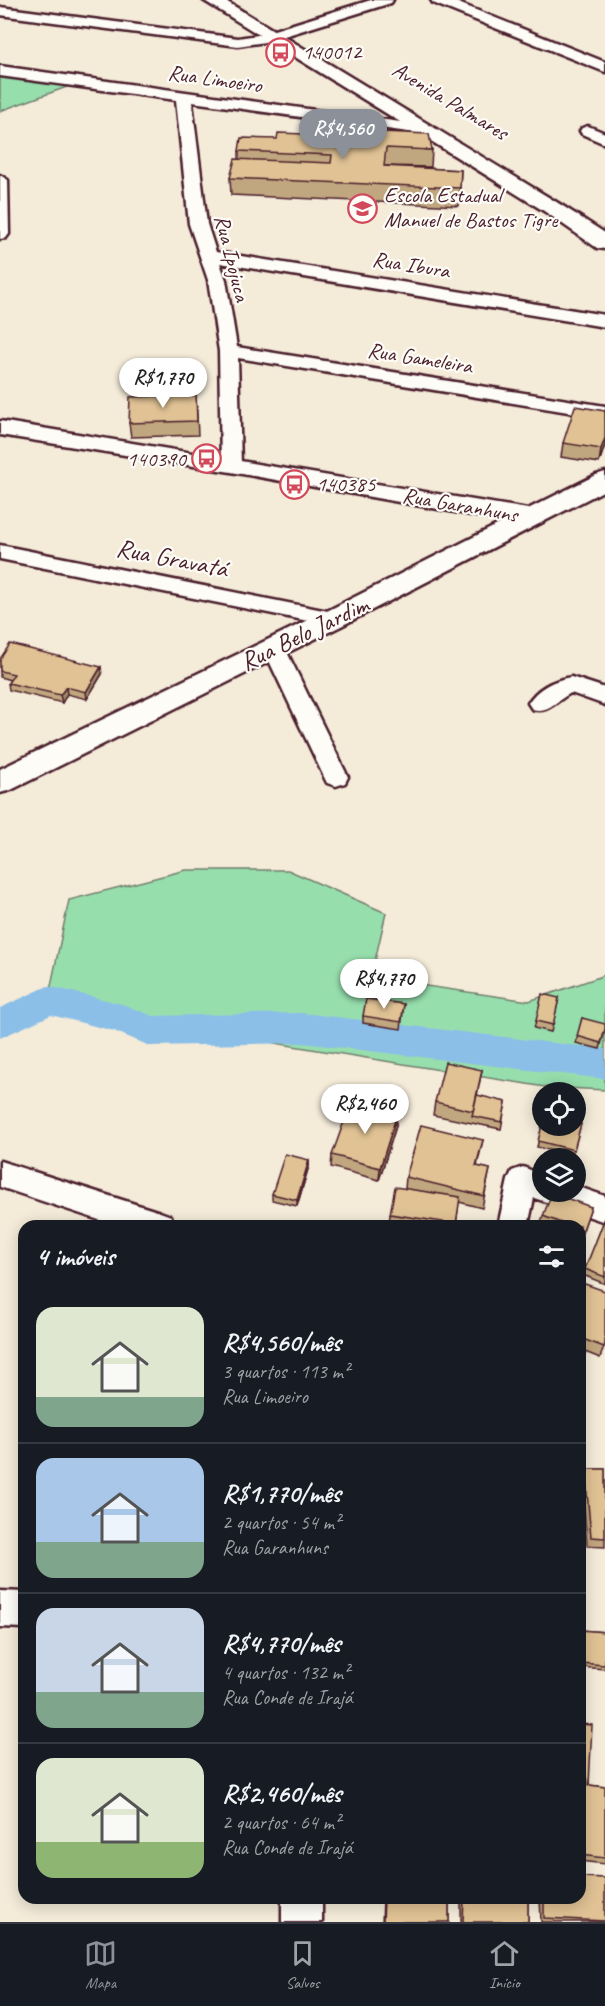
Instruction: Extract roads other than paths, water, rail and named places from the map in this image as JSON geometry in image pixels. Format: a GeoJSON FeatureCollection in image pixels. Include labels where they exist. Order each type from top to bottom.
{"type":"FeatureCollection","features":[{"type":"Feature","properties":{"kind":"main road","name":"Avenida Palmares"},"geometry":{"type":"LineString","coordinates":[[212,0],[279,33],[605,224]]}},
{"type":"Feature","properties":{"kind":"main road","name":"Avenida Palmares"},"geometry":{"type":"LineString","coordinates":[[238,0],[279,33],[423,129],[551,207],[605,243]]}},
{"type":"Feature","properties":{"kind":"main road","name":"Rua Garanhuns"},"geometry":{"type":"LineString","coordinates":[[0,428],[231,465],[529,518]]}},
{"type":"Feature","properties":{"kind":"main road","name":"Rua Belo Jardim"},"geometry":{"type":"LineString","coordinates":[[0,782],[333,620],[605,480]]}},
{"type":"Feature","properties":{"kind":"street"},"geometry":{"type":"LineString","coordinates":[[0,11],[225,41],[253,40],[386,0]]}},
{"type":"Feature","properties":{"kind":"street"},"geometry":{"type":"LineString","coordinates":[[438,0],[605,67]]}},
{"type":"Feature","properties":{"kind":"street","name":"Rua Limoeiro"},"geometry":{"type":"LineString","coordinates":[[0,71],[423,129]]}},
{"type":"Feature","properties":{"kind":"street","name":"Rua Ipojuca"},"geometry":{"type":"LineString","coordinates":[[184,98],[196,215],[203,243],[217,280],[228,351],[231,465]]}},
{"type":"Feature","properties":{"kind":"street"},"geometry":{"type":"LineString","coordinates":[[588,131],[605,139]]}},
{"type":"Feature","properties":{"kind":"street"},"geometry":{"type":"LineString","coordinates":[[0,180],[0,234]]}},
{"type":"Feature","properties":{"kind":"street","name":"Rua Ibura"},"geometry":{"type":"LineString","coordinates":[[209,256],[605,321]]}},
{"type":"Feature","properties":{"kind":"street","name":"Rua Gameleira"},"geometry":{"type":"LineString","coordinates":[[228,351],[605,412]]}},
{"type":"Feature","properties":{"kind":"street","name":"Rua Gravatá"},"geometry":{"type":"LineString","coordinates":[[0,552],[333,620]]}},
{"type":"Feature","properties":{"kind":"street"},"geometry":{"type":"LineString","coordinates":[[274,648],[336,777]]}},
{"type":"Feature","properties":{"kind":"street"},"geometry":{"type":"LineString","coordinates":[[540,703],[561,686],[570,684],[605,697]]}},
{"type":"Feature","properties":{"kind":"street"},"geometry":{"type":"LineString","coordinates":[[0,1174],[142,1220]]}},
{"type":"Feature","properties":{"kind":"street"},"geometry":{"type":"LineString","coordinates":[[514,1220],[523,1180],[532,1184]]}},
{"type":"Feature","properties":{"kind":"street"},"geometry":{"type":"LineString","coordinates":[[585,1202],[605,1209]]}},
{"type":"Feature","properties":{"kind":"street"},"geometry":{"type":"LineString","coordinates":[[0,1609],[18,1610]]}},
{"type":"Feature","properties":{"kind":"street"},"geometry":{"type":"LineString","coordinates":[[302,1904],[302,1922]]}},
{"type":"Feature","properties":{"kind":"waterway"},"geometry":{"type":"LineString","coordinates":[[0,1024],[48,1000],[122,1018],[150,1031],[302,1028],[605,1064]]}},
{"type":"Feature","properties":{"kind":"place","name":"140012"},"geometry":{"type":"Point","coordinates":[281,52]}},
{"type":"Feature","properties":{"kind":"place","name":"Escola Estadual Manuel de Bastos Tigre"},"geometry":{"type":"Point","coordinates":[363,208]}},
{"type":"Feature","properties":{"kind":"place","name":"140390"},"geometry":{"type":"Point","coordinates":[207,459]}},
{"type":"Feature","properties":{"kind":"place","name":"140385"},"geometry":{"type":"Point","coordinates":[295,484]}}]}
